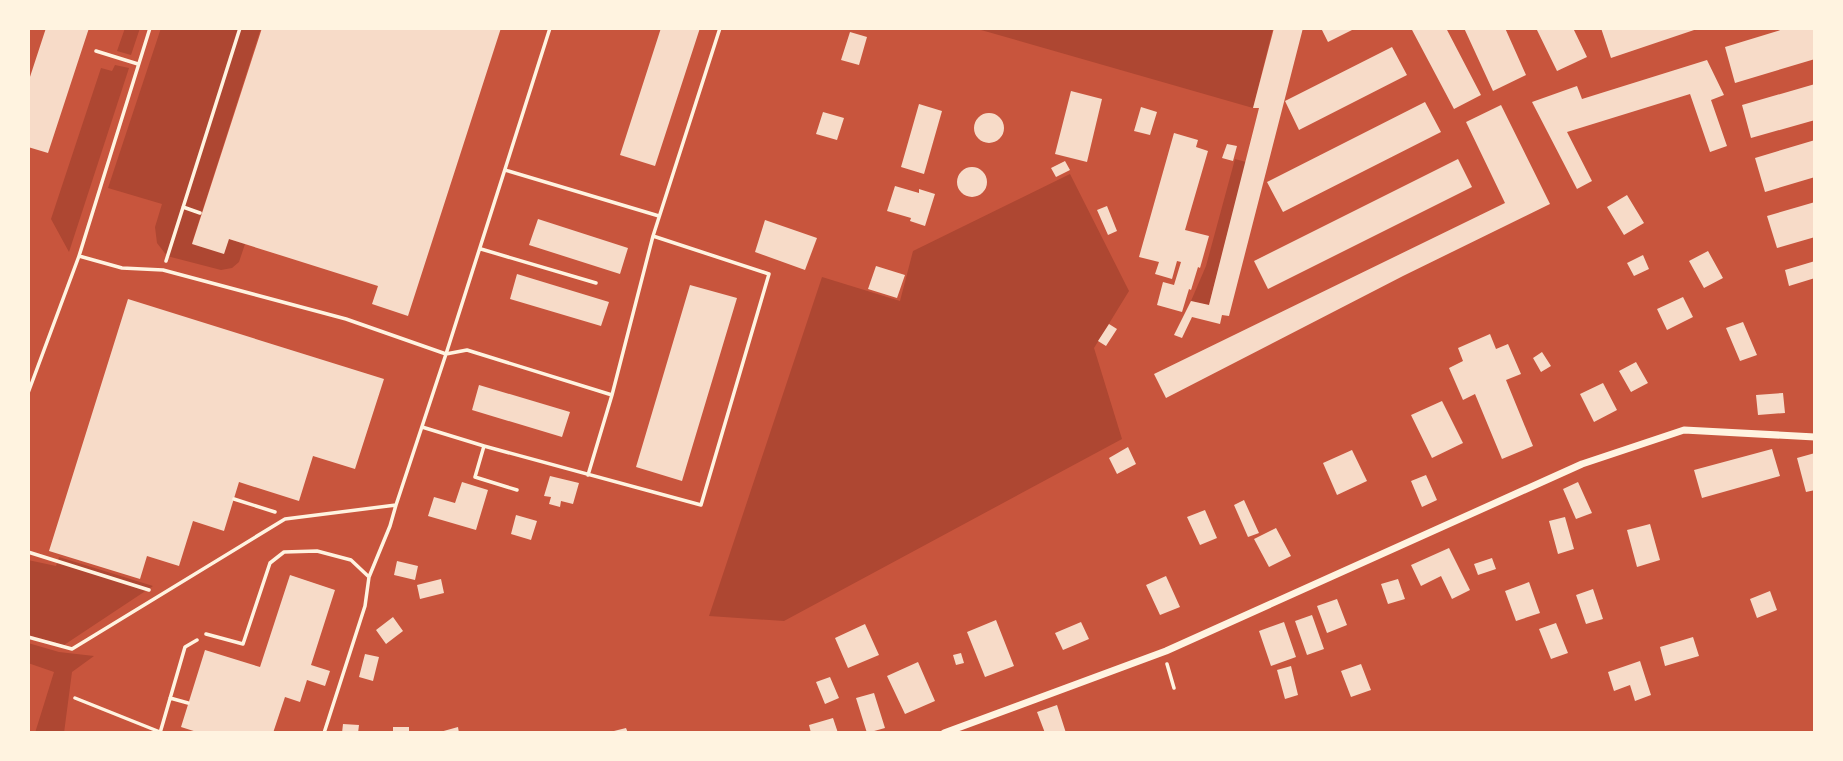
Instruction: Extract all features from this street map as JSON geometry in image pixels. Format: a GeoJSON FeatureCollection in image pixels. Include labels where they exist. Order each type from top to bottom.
{"type":"FeatureCollection","features":[{"type":"Feature","properties":{"kind":"street"},"geometry":{"type":"LineString","coordinates":[[944,733],[1161,653],[1551,477],[1684,430],[1815,437]]}},
{"type":"Feature","properties":{"kind":"lane"},"geometry":{"type":"LineString","coordinates":[[28,393],[79,256],[150,28]]}},
{"type":"Feature","properties":{"kind":"lane"},"geometry":{"type":"LineString","coordinates":[[324,733],[365,606],[369,577],[422,427],[550,28]]}},
{"type":"Feature","properties":{"kind":"lane"},"geometry":{"type":"LineString","coordinates":[[588,475],[612,395],[653,236],[720,28]]}},
{"type":"Feature","properties":{"kind":"lane"},"geometry":{"type":"LineString","coordinates":[[96,51],[138,64]]}},
{"type":"Feature","properties":{"kind":"lane"},"geometry":{"type":"LineString","coordinates":[[505,170],[659,216]]}},
{"type":"Feature","properties":{"kind":"lane"},"geometry":{"type":"LineString","coordinates":[[422,427],[701,505],[769,274],[653,236]]}},
{"type":"Feature","properties":{"kind":"lane"},"geometry":{"type":"LineString","coordinates":[[481,248],[596,283]]}},
{"type":"Feature","properties":{"kind":"lane"},"geometry":{"type":"LineString","coordinates":[[79,256],[122,268],[163,270],[346,319],[446,354],[467,350],[612,395]]}},
{"type":"Feature","properties":{"kind":"lane"},"geometry":{"type":"LineString","coordinates":[[484,446],[475,477],[517,490]]}},
{"type":"Feature","properties":{"kind":"lane"},"geometry":{"type":"LineString","coordinates":[[28,637],[72,649],[285,519],[396,505]]}},
{"type":"Feature","properties":{"kind":"lane"},"geometry":{"type":"LineString","coordinates":[[206,634],[243,644],[270,564],[284,552],[317,551],[351,560],[369,577]]}},
{"type":"Feature","properties":{"kind":"path"},"geometry":{"type":"LineString","coordinates":[[163,270],[240,28]]}},
{"type":"Feature","properties":{"kind":"path"},"geometry":{"type":"LineString","coordinates":[[183,207],[200,213]]}},
{"type":"Feature","properties":{"kind":"path"},"geometry":{"type":"LineString","coordinates":[[234,499],[279,513],[267,520]]}},
{"type":"Feature","properties":{"kind":"path"},"geometry":{"type":"LineString","coordinates":[[28,552],[148,591],[160,584]]}},
{"type":"Feature","properties":{"kind":"path"},"geometry":{"type":"LineString","coordinates":[[75,698],[161,733],[185,647],[206,634]]}},
{"type":"Feature","properties":{"kind":"path"},"geometry":{"type":"LineString","coordinates":[[1161,653],[1174,688]]}},
{"type":"Feature","properties":{"kind":"path"},"geometry":{"type":"LineString","coordinates":[[170,698],[188,704]]}},
{"type":"Feature","properties":{"kind":"shaded area"},"geometry":{"type":"Polygon","coordinates":[[[125,28],[140,28],[131,55],[117,51],[125,28]]]}},
{"type":"Feature","properties":{"kind":"shaded area"},"geometry":{"type":"Polygon","coordinates":[[[161,28],[261,28],[192,243],[229,239],[245,244],[239,262],[232,268],[221,270],[167,256],[157,243],[155,227],[162,204],[108,188],[161,28]]]}},
{"type":"Feature","properties":{"kind":"shaded area"},"geometry":{"type":"Polygon","coordinates":[[[974,28],[1273,28],[1253,108],[974,28]]]}},
{"type":"Feature","properties":{"kind":"shaded area"},"geometry":{"type":"Polygon","coordinates":[[[115,65],[129,68],[69,252],[51,219],[101,68],[112,71],[115,65]]]}},
{"type":"Feature","properties":{"kind":"shaded area"},"geometry":{"type":"Polygon","coordinates":[[[1235,159],[1246,162],[1209,305],[1191,301],[1206,266],[1235,159]]]}},
{"type":"Feature","properties":{"kind":"shaded area"},"geometry":{"type":"Polygon","coordinates":[[[1070,174],[1129,291],[1094,348],[1122,439],[784,621],[709,616],[822,277],[900,301],[913,251],[1070,174]]]}},
{"type":"Feature","properties":{"kind":"shaded area"},"geometry":{"type":"Polygon","coordinates":[[[59,557],[153,586],[64,645],[28,635],[28,560],[56,566],[59,557]]]}},
{"type":"Feature","properties":{"kind":"shaded area"},"geometry":{"type":"Polygon","coordinates":[[[28,643],[59,652],[94,656],[72,672],[64,733],[35,733],[54,672],[28,663],[28,643]]]}},
{"type":"Feature","properties":{"kind":"building"},"geometry":{"type":"Polygon","coordinates":[[[46,28],[89,28],[48,153],[28,147],[28,83],[46,28]]]}},
{"type":"Feature","properties":{"kind":"building"},"geometry":{"type":"Polygon","coordinates":[[[262,28],[501,28],[408,316],[372,304],[378,286],[229,239],[224,254],[192,244],[262,28]]]}},
{"type":"Feature","properties":{"kind":"building"},"geometry":{"type":"Polygon","coordinates":[[[661,28],[700,28],[655,166],[620,155],[661,28]]]}},
{"type":"Feature","properties":{"kind":"building"},"geometry":{"type":"Polygon","coordinates":[[[1274,28],[1303,28],[1229,316],[1222,315],[1220,324],[1192,317],[1182,338],[1174,335],[1191,301],[1209,305],[1259,108],[1253,108],[1274,28]]]}},
{"type":"Feature","properties":{"kind":"building"},"geometry":{"type":"Polygon","coordinates":[[[1321,28],[1356,28],[1328,42],[1321,28]]]}},
{"type":"Feature","properties":{"kind":"building"},"geometry":{"type":"Polygon","coordinates":[[[1411,28],[1446,28],[1481,95],[1454,109],[1411,28]]]}},
{"type":"Feature","properties":{"kind":"building"},"geometry":{"type":"Polygon","coordinates":[[[1464,28],[1505,28],[1526,75],[1493,91],[1464,28]]]}},
{"type":"Feature","properties":{"kind":"building"},"geometry":{"type":"Polygon","coordinates":[[[1536,28],[1573,28],[1587,57],[1557,71],[1536,28]]]}},
{"type":"Feature","properties":{"kind":"building"},"geometry":{"type":"Polygon","coordinates":[[[1601,28],[1700,28],[1611,58],[1601,28]]]}},
{"type":"Feature","properties":{"kind":"building"},"geometry":{"type":"Polygon","coordinates":[[[1787,28],[1815,28],[1815,59],[1735,83],[1725,47],[1787,28]]]}},
{"type":"Feature","properties":{"kind":"building"},"geometry":{"type":"Polygon","coordinates":[[[850,32],[867,37],[859,65],[841,60],[850,32]]]}},
{"type":"Feature","properties":{"kind":"building"},"geometry":{"type":"Polygon","coordinates":[[[1392,47],[1407,75],[1299,130],[1285,101],[1392,47]]]}},
{"type":"Feature","properties":{"kind":"building"},"geometry":{"type":"Polygon","coordinates":[[[1707,60],[1724,95],[1711,100],[1727,146],[1710,152],[1690,94],[1567,132],[1592,181],[1577,189],[1532,102],[1577,86],[1582,99],[1707,60]]]}},
{"type":"Feature","properties":{"kind":"building"},"geometry":{"type":"Polygon","coordinates":[[[1815,84],[1815,120],[1751,138],[1742,105],[1815,84]]]}},
{"type":"Feature","properties":{"kind":"building"},"geometry":{"type":"Polygon","coordinates":[[[1071,91],[1102,99],[1087,162],[1055,154],[1071,91]]]}},
{"type":"Feature","properties":{"kind":"building"},"geometry":{"type":"Polygon","coordinates":[[[1425,102],[1441,132],[1283,212],[1267,182],[1425,102]]]}},
{"type":"Feature","properties":{"kind":"building"},"geometry":{"type":"Polygon","coordinates":[[[919,104],[942,111],[924,174],[901,167],[919,104]]]}},
{"type":"Feature","properties":{"kind":"building"},"geometry":{"type":"Polygon","coordinates":[[[1501,105],[1550,204],[1166,398],[1154,374],[1505,203],[1466,122],[1501,105]]]}},
{"type":"Feature","properties":{"kind":"building"},"geometry":{"type":"Polygon","coordinates":[[[1141,107],[1157,112],[1150,135],[1134,131],[1141,107]]]}},
{"type":"Feature","properties":{"kind":"building"},"geometry":{"type":"Polygon","coordinates":[[[823,112],[844,118],[837,140],[816,134],[823,112]]]}},
{"type":"Feature","properties":{"kind":"building"},"geometry":{"type":"Polygon","coordinates":[[[989,113],[1000,117],[1004,128],[1000,139],[989,143],[978,139],[974,128],[978,117],[989,113]]]}},
{"type":"Feature","properties":{"kind":"building"},"geometry":{"type":"Polygon","coordinates":[[[1174,133],[1198,140],[1196,147],[1208,151],[1185,230],[1209,236],[1200,268],[1198,267],[1182,312],[1157,305],[1163,282],[1174,285],[1181,262],[1177,261],[1172,279],[1155,274],[1159,262],[1139,257],[1174,133]]]}},
{"type":"Feature","properties":{"kind":"building"},"geometry":{"type":"Polygon","coordinates":[[[1815,140],[1815,177],[1765,192],[1755,158],[1815,140]]]}},
{"type":"Feature","properties":{"kind":"building"},"geometry":{"type":"Polygon","coordinates":[[[1227,144],[1237,146],[1233,161],[1222,158],[1227,144]]]}},
{"type":"Feature","properties":{"kind":"building"},"geometry":{"type":"Polygon","coordinates":[[[1458,159],[1472,187],[1268,289],[1254,261],[1458,159]]]}},
{"type":"Feature","properties":{"kind":"building"},"geometry":{"type":"Polygon","coordinates":[[[1065,161],[1070,170],[1056,177],[1051,168],[1065,161]]]}},
{"type":"Feature","properties":{"kind":"building"},"geometry":{"type":"Polygon","coordinates":[[[972,167],[983,171],[987,182],[983,193],[972,197],[961,193],[957,182],[961,171],[972,167]]]}},
{"type":"Feature","properties":{"kind":"building"},"geometry":{"type":"Polygon","coordinates":[[[895,186],[919,193],[919,189],[935,194],[925,226],[910,221],[911,218],[887,211],[895,186]]]}},
{"type":"Feature","properties":{"kind":"building"},"geometry":{"type":"Polygon","coordinates":[[[1627,195],[1644,223],[1624,235],[1607,207],[1627,195]]]}},
{"type":"Feature","properties":{"kind":"building"},"geometry":{"type":"Polygon","coordinates":[[[1815,202],[1815,237],[1777,248],[1767,216],[1815,202]]]}},
{"type":"Feature","properties":{"kind":"building"},"geometry":{"type":"Polygon","coordinates":[[[1107,206],[1117,231],[1108,235],[1097,210],[1107,206]]]}},
{"type":"Feature","properties":{"kind":"building"},"geometry":{"type":"Polygon","coordinates":[[[538,219],[628,248],[620,274],[529,245],[538,219]]]}},
{"type":"Feature","properties":{"kind":"building"},"geometry":{"type":"Polygon","coordinates":[[[765,220],[817,238],[805,270],[755,252],[765,220]]]}},
{"type":"Feature","properties":{"kind":"building"},"geometry":{"type":"Polygon","coordinates":[[[1708,251],[1723,278],[1704,288],[1689,261],[1708,251]]]}},
{"type":"Feature","properties":{"kind":"building"},"geometry":{"type":"Polygon","coordinates":[[[1643,255],[1649,269],[1634,276],[1627,263],[1643,255]]]}},
{"type":"Feature","properties":{"kind":"building"},"geometry":{"type":"Polygon","coordinates":[[[1815,261],[1815,278],[1789,286],[1785,270],[1815,261]]]}},
{"type":"Feature","properties":{"kind":"building"},"geometry":{"type":"Polygon","coordinates":[[[876,266],[905,275],[897,298],[868,289],[876,266]]]}},
{"type":"Feature","properties":{"kind":"building"},"geometry":{"type":"Polygon","coordinates":[[[517,274],[609,302],[601,326],[510,299],[517,274]]]}},
{"type":"Feature","properties":{"kind":"building"},"geometry":{"type":"Polygon","coordinates":[[[690,285],[737,298],[682,481],[636,467],[690,285]]]}},
{"type":"Feature","properties":{"kind":"building"},"geometry":{"type":"Polygon","coordinates":[[[1683,297],[1693,317],[1667,330],[1657,309],[1683,297]]]}},
{"type":"Feature","properties":{"kind":"building"},"geometry":{"type":"Polygon","coordinates":[[[128,299],[384,379],[355,469],[313,456],[299,501],[239,482],[224,531],[193,521],[179,566],[147,556],[140,579],[49,551],[128,299]]]}},
{"type":"Feature","properties":{"kind":"building"},"geometry":{"type":"Polygon","coordinates":[[[1743,322],[1757,355],[1740,361],[1726,328],[1743,322]]]}},
{"type":"Feature","properties":{"kind":"building"},"geometry":{"type":"Polygon","coordinates":[[[1109,324],[1117,329],[1106,346],[1098,341],[1109,324]]]}},
{"type":"Feature","properties":{"kind":"building"},"geometry":{"type":"Polygon","coordinates":[[[1490,334],[1496,349],[1508,344],[1521,374],[1506,380],[1533,446],[1502,459],[1475,394],[1463,400],[1449,368],[1463,361],[1458,348],[1490,334]]]}},
{"type":"Feature","properties":{"kind":"building"},"geometry":{"type":"Polygon","coordinates":[[[1542,352],[1551,366],[1541,372],[1533,358],[1542,352]]]}},
{"type":"Feature","properties":{"kind":"building"},"geometry":{"type":"Polygon","coordinates":[[[1636,362],[1648,383],[1631,392],[1619,371],[1636,362]]]}},
{"type":"Feature","properties":{"kind":"building"},"geometry":{"type":"Polygon","coordinates":[[[1603,383],[1617,410],[1594,422],[1580,394],[1603,383]]]}},
{"type":"Feature","properties":{"kind":"building"},"geometry":{"type":"Polygon","coordinates":[[[479,385],[570,412],[562,437],[472,410],[479,385]]]}},
{"type":"Feature","properties":{"kind":"building"},"geometry":{"type":"Polygon","coordinates":[[[1783,393],[1785,413],[1758,415],[1756,395],[1783,393]]]}},
{"type":"Feature","properties":{"kind":"building"},"geometry":{"type":"Polygon","coordinates":[[[1442,401],[1463,443],[1432,458],[1411,415],[1442,401]]]}},
{"type":"Feature","properties":{"kind":"building"},"geometry":{"type":"Polygon","coordinates":[[[1128,447],[1136,464],[1117,474],[1109,458],[1128,447]]]}},
{"type":"Feature","properties":{"kind":"building"},"geometry":{"type":"Polygon","coordinates":[[[1772,449],[1780,476],[1702,498],[1694,470],[1772,449]]]}},
{"type":"Feature","properties":{"kind":"building"},"geometry":{"type":"Polygon","coordinates":[[[1352,450],[1367,481],[1337,495],[1323,463],[1352,450]]]}},
{"type":"Feature","properties":{"kind":"building"},"geometry":{"type":"Polygon","coordinates":[[[1815,453],[1815,490],[1806,492],[1797,458],[1815,453]]]}},
{"type":"Feature","properties":{"kind":"building"},"geometry":{"type":"Polygon","coordinates":[[[1426,475],[1437,500],[1422,507],[1411,481],[1426,475]]]}},
{"type":"Feature","properties":{"kind":"building"},"geometry":{"type":"Polygon","coordinates":[[[550,476],[579,483],[573,504],[561,501],[560,507],[549,504],[551,497],[544,496],[550,476]]]}},
{"type":"Feature","properties":{"kind":"building"},"geometry":{"type":"Polygon","coordinates":[[[462,482],[488,490],[476,530],[428,516],[434,497],[455,503],[462,482]]]}},
{"type":"Feature","properties":{"kind":"building"},"geometry":{"type":"Polygon","coordinates":[[[1578,482],[1592,513],[1576,519],[1563,489],[1578,482]]]}},
{"type":"Feature","properties":{"kind":"building"},"geometry":{"type":"Polygon","coordinates":[[[1244,500],[1259,533],[1248,537],[1234,505],[1244,500]]]}},
{"type":"Feature","properties":{"kind":"building"},"geometry":{"type":"Polygon","coordinates":[[[1205,510],[1217,538],[1200,545],[1187,517],[1205,510]]]}},
{"type":"Feature","properties":{"kind":"building"},"geometry":{"type":"Polygon","coordinates":[[[516,515],[537,521],[531,540],[511,534],[516,515]]]}},
{"type":"Feature","properties":{"kind":"building"},"geometry":{"type":"Polygon","coordinates":[[[1565,517],[1574,549],[1558,554],[1549,521],[1565,517]]]}},
{"type":"Feature","properties":{"kind":"building"},"geometry":{"type":"Polygon","coordinates":[[[1650,524],[1660,560],[1637,567],[1627,530],[1650,524]]]}},
{"type":"Feature","properties":{"kind":"building"},"geometry":{"type":"Polygon","coordinates":[[[1276,528],[1291,556],[1269,567],[1254,539],[1276,528]]]}},
{"type":"Feature","properties":{"kind":"building"},"geometry":{"type":"Polygon","coordinates":[[[1449,548],[1470,590],[1452,599],[1441,576],[1421,586],[1411,565],[1449,548]]]}},
{"type":"Feature","properties":{"kind":"building"},"geometry":{"type":"Polygon","coordinates":[[[1492,558],[1496,569],[1478,575],[1474,564],[1492,558]]]}},
{"type":"Feature","properties":{"kind":"building"},"geometry":{"type":"Polygon","coordinates":[[[397,561],[418,566],[415,580],[394,575],[397,561]]]}},
{"type":"Feature","properties":{"kind":"building"},"geometry":{"type":"Polygon","coordinates":[[[290,575],[335,590],[311,665],[330,671],[325,686],[307,680],[300,702],[285,697],[273,733],[200,733],[181,727],[205,650],[260,667],[290,575]]]}},
{"type":"Feature","properties":{"kind":"building"},"geometry":{"type":"Polygon","coordinates":[[[1166,576],[1180,607],[1160,615],[1146,585],[1166,576]]]}},
{"type":"Feature","properties":{"kind":"building"},"geometry":{"type":"Polygon","coordinates":[[[441,579],[444,593],[420,599],[417,585],[441,579]]]}},
{"type":"Feature","properties":{"kind":"building"},"geometry":{"type":"Polygon","coordinates":[[[1398,579],[1405,599],[1388,604],[1381,584],[1398,579]]]}},
{"type":"Feature","properties":{"kind":"building"},"geometry":{"type":"Polygon","coordinates":[[[1529,582],[1540,613],[1516,621],[1505,591],[1529,582]]]}},
{"type":"Feature","properties":{"kind":"building"},"geometry":{"type":"Polygon","coordinates":[[[1593,589],[1603,619],[1586,624],[1576,595],[1593,589]]]}},
{"type":"Feature","properties":{"kind":"building"},"geometry":{"type":"Polygon","coordinates":[[[1770,591],[1777,610],[1757,618],[1750,599],[1770,591]]]}},
{"type":"Feature","properties":{"kind":"building"},"geometry":{"type":"Polygon","coordinates":[[[1337,599],[1347,625],[1327,633],[1317,606],[1337,599]]]}},
{"type":"Feature","properties":{"kind":"building"},"geometry":{"type":"Polygon","coordinates":[[[1312,615],[1324,649],[1307,655],[1295,621],[1312,615]]]}},
{"type":"Feature","properties":{"kind":"building"},"geometry":{"type":"Polygon","coordinates":[[[393,617],[403,631],[386,644],[376,630],[393,617]]]}},
{"type":"Feature","properties":{"kind":"building"},"geometry":{"type":"Polygon","coordinates":[[[996,620],[1014,666],[985,677],[967,632],[996,620]]]}},
{"type":"Feature","properties":{"kind":"building"},"geometry":{"type":"Polygon","coordinates":[[[1081,622],[1089,639],[1063,650],[1055,633],[1081,622]]]}},
{"type":"Feature","properties":{"kind":"building"},"geometry":{"type":"Polygon","coordinates":[[[1284,622],[1296,657],[1271,666],[1259,631],[1284,622]]]}},
{"type":"Feature","properties":{"kind":"building"},"geometry":{"type":"Polygon","coordinates":[[[1556,623],[1568,653],[1551,659],[1539,629],[1556,623]]]}},
{"type":"Feature","properties":{"kind":"building"},"geometry":{"type":"Polygon","coordinates":[[[865,624],[879,655],[848,668],[835,638],[865,624]]]}},
{"type":"Feature","properties":{"kind":"building"},"geometry":{"type":"Polygon","coordinates":[[[1693,637],[1699,656],[1665,666],[1660,647],[1693,637]]]}},
{"type":"Feature","properties":{"kind":"building"},"geometry":{"type":"Polygon","coordinates":[[[961,653],[964,663],[956,665],[953,655],[961,653]]]}},
{"type":"Feature","properties":{"kind":"building"},"geometry":{"type":"Polygon","coordinates":[[[365,654],[379,657],[373,681],[359,677],[365,654]]]}},
{"type":"Feature","properties":{"kind":"building"},"geometry":{"type":"Polygon","coordinates":[[[1640,661],[1651,695],[1635,701],[1630,685],[1614,691],[1608,672],[1640,661]]]}},
{"type":"Feature","properties":{"kind":"building"},"geometry":{"type":"Polygon","coordinates":[[[918,662],[935,701],[905,714],[887,676],[918,662]]]}},
{"type":"Feature","properties":{"kind":"building"},"geometry":{"type":"Polygon","coordinates":[[[1361,664],[1371,690],[1351,697],[1341,671],[1361,664]]]}},
{"type":"Feature","properties":{"kind":"building"},"geometry":{"type":"Polygon","coordinates":[[[1291,666],[1298,695],[1285,699],[1277,670],[1291,666]]]}},
{"type":"Feature","properties":{"kind":"building"},"geometry":{"type":"Polygon","coordinates":[[[830,677],[839,698],[825,704],[816,682],[830,677]]]}},
{"type":"Feature","properties":{"kind":"building"},"geometry":{"type":"Polygon","coordinates":[[[874,693],[885,728],[867,733],[856,698],[874,693]]]}},
{"type":"Feature","properties":{"kind":"building"},"geometry":{"type":"Polygon","coordinates":[[[1057,705],[1066,733],[1045,733],[1037,712],[1057,705]]]}},
{"type":"Feature","properties":{"kind":"building"},"geometry":{"type":"Polygon","coordinates":[[[833,718],[838,733],[811,733],[809,725],[833,718]]]}},
{"type":"Feature","properties":{"kind":"building"},"geometry":{"type":"Polygon","coordinates":[[[343,724],[359,725],[358,733],[342,733],[343,724]]]}},
{"type":"Feature","properties":{"kind":"building"},"geometry":{"type":"Polygon","coordinates":[[[393,727],[409,727],[409,733],[393,733],[393,727]]]}},
{"type":"Feature","properties":{"kind":"building"},"geometry":{"type":"Polygon","coordinates":[[[458,727],[459,733],[440,733],[440,732],[458,727]]]}},
{"type":"Feature","properties":{"kind":"building"},"geometry":{"type":"Polygon","coordinates":[[[626,728],[628,733],[610,733],[610,732],[626,728]]]}}]}
